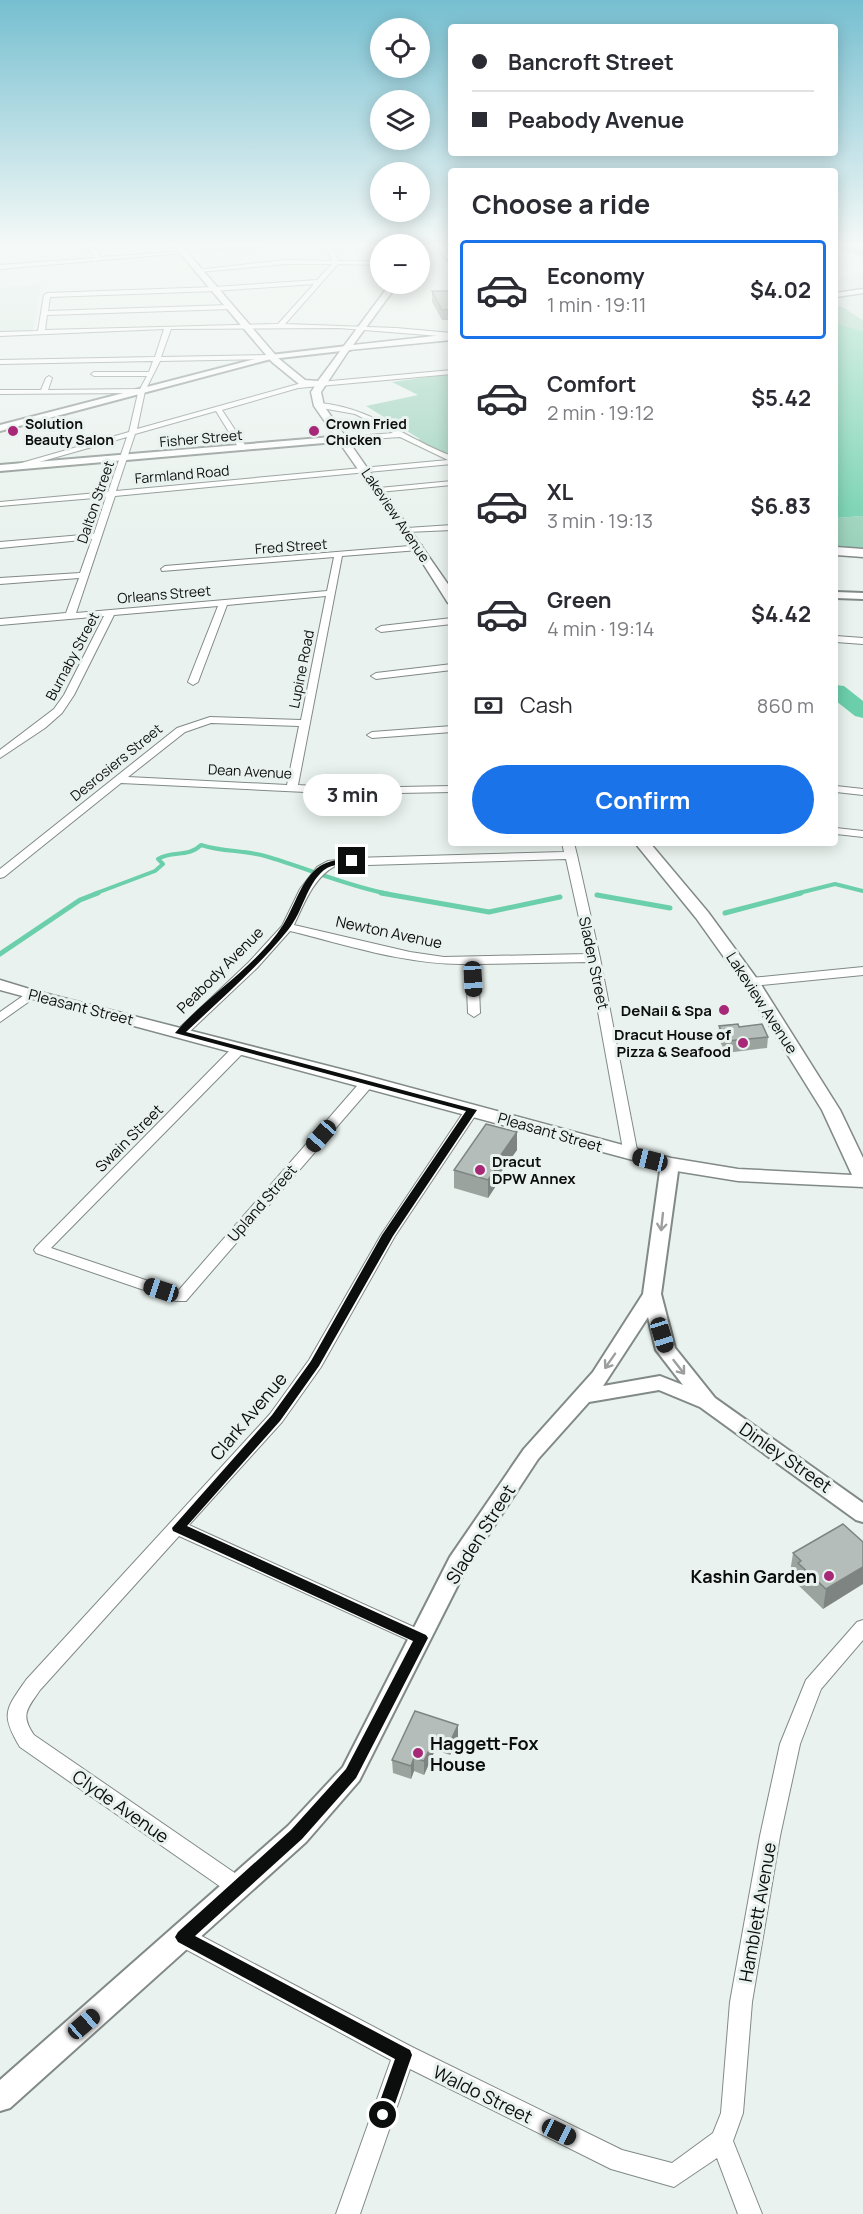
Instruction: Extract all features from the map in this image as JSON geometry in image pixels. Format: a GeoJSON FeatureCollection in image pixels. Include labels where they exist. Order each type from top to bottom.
{"type":"FeatureCollection","features":[{"type":"Feature","properties":{"kind":"main road"},"geometry":{"type":"LineString","coordinates":[[265,349],[302,382],[320,384]]}},
{"type":"Feature","properties":{"kind":"main road"},"geometry":{"type":"LineString","coordinates":[[319,405],[316,392],[346,349]]}},
{"type":"Feature","properties":{"kind":"main road","name":"Lakeview Avenue"},"geometry":{"type":"LineString","coordinates":[[319,405],[407,530],[448,594]]}},
{"type":"Feature","properties":{"kind":"main road"},"geometry":{"type":"LineString","coordinates":[[838,551],[863,553]]}},
{"type":"Feature","properties":{"kind":"main road"},"geometry":{"type":"LineString","coordinates":[[838,560],[863,562]]}},
{"type":"Feature","properties":{"kind":"main road","name":"Lakeview Avenue"},"geometry":{"type":"LineString","coordinates":[[644,846],[702,915],[751,982],[831,1110],[863,1179]]}},
{"type":"Feature","properties":{"kind":"main road","name":"Pleasant Street"},"geometry":{"type":"LineString","coordinates":[[0,985],[30,995],[368,1082],[670,1164],[738,1175],[863,1179]]}},
{"type":"Feature","properties":{"kind":"street","name":"Dalton Street"},"geometry":{"type":"LineString","coordinates":[[70,616],[132,433],[142,391],[152,374],[161,349]]}},
{"type":"Feature","properties":{"kind":"street"},"geometry":{"type":"LineString","coordinates":[[0,362],[42,364],[271,357],[336,349]]}},
{"type":"Feature","properties":{"kind":"street"},"geometry":{"type":"LineString","coordinates":[[0,428],[271,357]]}},
{"type":"Feature","properties":{"kind":"street"},"geometry":{"type":"LineString","coordinates":[[4,468],[298,386],[448,372]]}},
{"type":"Feature","properties":{"kind":"street"},"geometry":{"type":"LineString","coordinates":[[94,374],[152,374]]}},
{"type":"Feature","properties":{"kind":"street"},"geometry":{"type":"LineString","coordinates":[[43,392],[49,378]]}},
{"type":"Feature","properties":{"kind":"street"},"geometry":{"type":"LineString","coordinates":[[0,392],[142,391]]}},
{"type":"Feature","properties":{"kind":"street"},"geometry":{"type":"LineString","coordinates":[[319,405],[339,406],[360,412],[448,459]]}},
{"type":"Feature","properties":{"kind":"street"},"geometry":{"type":"LineString","coordinates":[[218,409],[243,448]]}},
{"type":"Feature","properties":{"kind":"street","name":"Fisher Street"},"geometry":{"type":"LineString","coordinates":[[4,468],[404,435]]}},
{"type":"Feature","properties":{"kind":"street","name":"Farmland Road"},"geometry":{"type":"LineString","coordinates":[[0,504],[448,461]]}},
{"type":"Feature","properties":{"kind":"street"},"geometry":{"type":"LineString","coordinates":[[379,490],[448,483]]}},
{"type":"Feature","properties":{"kind":"street"},"geometry":{"type":"LineString","coordinates":[[407,530],[448,527]]}},
{"type":"Feature","properties":{"kind":"street"},"geometry":{"type":"LineString","coordinates":[[0,545],[97,536]]}},
{"type":"Feature","properties":{"kind":"street","name":"Fred Street"},"geometry":{"type":"LineString","coordinates":[[165,569],[419,548]]}},
{"type":"Feature","properties":{"kind":"street","name":"Lupine Road"},"geometry":{"type":"LineString","coordinates":[[292,788],[338,556]]}},
{"type":"Feature","properties":{"kind":"street"},"geometry":{"type":"LineString","coordinates":[[0,581],[84,575]]}},
{"type":"Feature","properties":{"kind":"street"},"geometry":{"type":"LineString","coordinates":[[439,581],[448,582]]}},
{"type":"Feature","properties":{"kind":"street","name":"Orleans Street"},"geometry":{"type":"LineString","coordinates":[[0,622],[331,593]]}},
{"type":"Feature","properties":{"kind":"street"},"geometry":{"type":"LineString","coordinates":[[838,595],[863,596]]}},
{"type":"Feature","properties":{"kind":"street"},"geometry":{"type":"LineString","coordinates":[[193,682],[224,602]]}},
{"type":"Feature","properties":{"kind":"street","name":"Burnaby Street"},"geometry":{"type":"LineString","coordinates":[[0,754],[41,726],[58,711],[69,695],[110,613]]}},
{"type":"Feature","properties":{"kind":"street"},"geometry":{"type":"LineString","coordinates":[[381,629],[448,621]]}},
{"type":"Feature","properties":{"kind":"street"},"geometry":{"type":"LineString","coordinates":[[838,639],[863,641]]}},
{"type":"Feature","properties":{"kind":"street"},"geometry":{"type":"LineString","coordinates":[[376,676],[448,667]]}},
{"type":"Feature","properties":{"kind":"street","name":"Desrosiers Street"},"geometry":{"type":"LineString","coordinates":[[0,875],[181,730],[210,720],[306,723]]}},
{"type":"Feature","properties":{"kind":"street"},"geometry":{"type":"LineString","coordinates":[[372,735],[448,729]]}},
{"type":"Feature","properties":{"kind":"street","name":"Dean Avenue"},"geometry":{"type":"LineString","coordinates":[[119,780],[348,791],[448,789]]}},
{"type":"Feature","properties":{"kind":"street"},"geometry":{"type":"LineString","coordinates":[[838,789],[863,792]]}},
{"type":"Feature","properties":{"kind":"street"},"geometry":{"type":"LineString","coordinates":[[838,831],[863,834]]}},
{"type":"Feature","properties":{"kind":"street","name":"Peabody Avenue"},"geometry":{"type":"LineString","coordinates":[[180,1033],[253,965],[286,927],[296,906],[318,872],[332,863],[569,849]]}},
{"type":"Feature","properties":{"kind":"street","name":"Sladen Street"},"geometry":{"type":"LineString","coordinates":[[569,849],[594,958],[630,1155]]}},
{"type":"Feature","properties":{"kind":"street","name":"Newton Avenue"},"geometry":{"type":"LineString","coordinates":[[286,927],[420,958],[472,962],[594,958]]}},
{"type":"Feature","properties":{"kind":"street"},"geometry":{"type":"LineString","coordinates":[[472,962],[474,1013]]}},
{"type":"Feature","properties":{"kind":"street"},"geometry":{"type":"LineString","coordinates":[[751,982],[863,971]]}},
{"type":"Feature","properties":{"kind":"street"},"geometry":{"type":"LineString","coordinates":[[0,1018],[30,995]]}},
{"type":"Feature","properties":{"kind":"street","name":"Swain Street"},"geometry":{"type":"LineString","coordinates":[[181,1297],[41,1250],[239,1049]]}},
{"type":"Feature","properties":{"kind":"street","name":"Upland Street"},"geometry":{"type":"LineString","coordinates":[[181,1297],[368,1082]]}},
{"type":"Feature","properties":{"kind":"street","name":"Clark Avenue"},"geometry":{"type":"LineString","coordinates":[[15,1717],[26,1692],[276,1418],[315,1363],[388,1235],[472,1110]]}},
{"type":"Feature","properties":{"kind":"street","name":"Sladen Street"},"geometry":{"type":"LineString","coordinates":[[0,2098],[297,1834],[351,1774],[458,1563],[524,1464],[584,1396],[626,1339],[652,1293],[670,1164]]}},
{"type":"Feature","properties":{"kind":"street","name":"Dinley Street"},"geometry":{"type":"LineString","coordinates":[[652,1293],[666,1350],[707,1402]]}},
{"type":"Feature","properties":{"kind":"street","name":"Dinley Street"},"geometry":{"type":"LineString","coordinates":[[584,1396],[660,1383],[707,1402],[863,1514]]}},
{"type":"Feature","properties":{"kind":"street"},"geometry":{"type":"LineString","coordinates":[[178,1528],[421,1638]]}},
{"type":"Feature","properties":{"kind":"street","name":"Hamblett Avenue"},"geometry":{"type":"LineString","coordinates":[[722,2141],[732,2113],[741,2002],[770,1836],[790,1744],[813,1684],[863,1627]]}},
{"type":"Feature","properties":{"kind":"street","name":"Clyde Avenue"},"geometry":{"type":"LineString","coordinates":[[15,1717],[20,1733],[34,1746],[238,1887]]}},
{"type":"Feature","properties":{"kind":"street","name":"Waldo Street"},"geometry":{"type":"LineString","coordinates":[[183,1937],[404,2055],[619,2161],[674,2175],[722,2141]]}},
{"type":"Feature","properties":{"kind":"street"},"geometry":{"type":"LineString","coordinates":[[348,2214],[404,2055]]}},
{"type":"Feature","properties":{"kind":"street"},"geometry":{"type":"LineString","coordinates":[[722,2141],[750,2214]]}},
{"type":"Feature","properties":{"kind":"shaded area"},"geometry":{"type":"Polygon","coordinates":[[[838,349],[863,349],[863,516],[838,518],[838,349]]]}},
{"type":"Feature","properties":{"kind":"shaded area"},"geometry":{"type":"Polygon","coordinates":[[[448,374],[448,456],[415,440],[420,439],[366,406],[418,395],[392,382],[448,374]]]}},
{"type":"Feature","properties":{"kind":"shaded area"},"geometry":{"type":"Polygon","coordinates":[[[863,516],[863,548],[838,546],[838,518],[863,516]]]}},
{"type":"Feature","properties":{"kind":"building"},"geometry":{"type":"Polygon","coordinates":[[[738,1024],[739,1027],[762,1024],[768,1037],[727,1041],[719,1026],[738,1024]]]}},
{"type":"Feature","properties":{"kind":"building"},"geometry":{"type":"Polygon","coordinates":[[[486,1124],[517,1132],[498,1159],[502,1160],[488,1180],[454,1170],[486,1124]]]}},
{"type":"Feature","properties":{"kind":"building"},"geometry":{"type":"Polygon","coordinates":[[[843,1524],[863,1542],[863,1567],[826,1589],[798,1563],[801,1561],[793,1553],[843,1524]]]}},
{"type":"Feature","properties":{"kind":"building"},"geometry":{"type":"Polygon","coordinates":[[[415,1711],[458,1725],[450,1742],[435,1737],[424,1761],[414,1758],[411,1766],[392,1760],[415,1711]]]}},
{"type":"Feature","properties":{"kind":"waterway"},"geometry":{"type":"LineString","coordinates":[[838,692],[863,711]]}},
{"type":"Feature","properties":{"kind":"waterway"},"geometry":{"type":"LineString","coordinates":[[94,894],[155,871],[163,864],[158,859],[164,856],[186,853],[201,845],[265,856],[389,894]]}},
{"type":"Feature","properties":{"kind":"waterway"},"geometry":{"type":"LineString","coordinates":[[795,894],[835,884],[863,891]]}},
{"type":"Feature","properties":{"kind":"waterway"},"geometry":{"type":"LineString","coordinates":[[0,954],[80,900],[98,893]]}},
{"type":"Feature","properties":{"kind":"waterway"},"geometry":{"type":"LineString","coordinates":[[381,893],[489,912],[560,897]]}},
{"type":"Feature","properties":{"kind":"waterway"},"geometry":{"type":"LineString","coordinates":[[725,913],[801,893]]}},
{"type":"Feature","properties":{"kind":"waterway"},"geometry":{"type":"LineString","coordinates":[[597,895],[670,908]]}},
{"type":"Feature","properties":{"kind":"place","name":"Solution Beauty Salon"},"geometry":{"type":"Point","coordinates":[13,431]}},
{"type":"Feature","properties":{"kind":"place","name":"Crown Fried Chicken"},"geometry":{"type":"Point","coordinates":[314,431]}},
{"type":"Feature","properties":{"kind":"place","name":"DeNail & Spa"},"geometry":{"type":"Point","coordinates":[724,1010]}},
{"type":"Feature","properties":{"kind":"place","name":"Dracut House of Pizza & Seafood"},"geometry":{"type":"Point","coordinates":[743,1043]}},
{"type":"Feature","properties":{"kind":"place","name":"Dracut DPW Annex"},"geometry":{"type":"Point","coordinates":[480,1170]}},
{"type":"Feature","properties":{"kind":"place","name":"Kashin Garden"},"geometry":{"type":"Point","coordinates":[829,1576]}},
{"type":"Feature","properties":{"kind":"place","name":"Haggett-Fox House"},"geometry":{"type":"Point","coordinates":[418,1753]}},
{"type":"Feature","properties":{"kind":"route"},"geometry":{"type":"LineString","coordinates":[[352,861],[332,863],[314,876],[286,927],[260,954],[253,965],[180,1033],[472,1110],[388,1235],[315,1363],[276,1418],[178,1528],[421,1638],[351,1774],[297,1834],[183,1937],[404,2055],[383,2115]]}}]}
